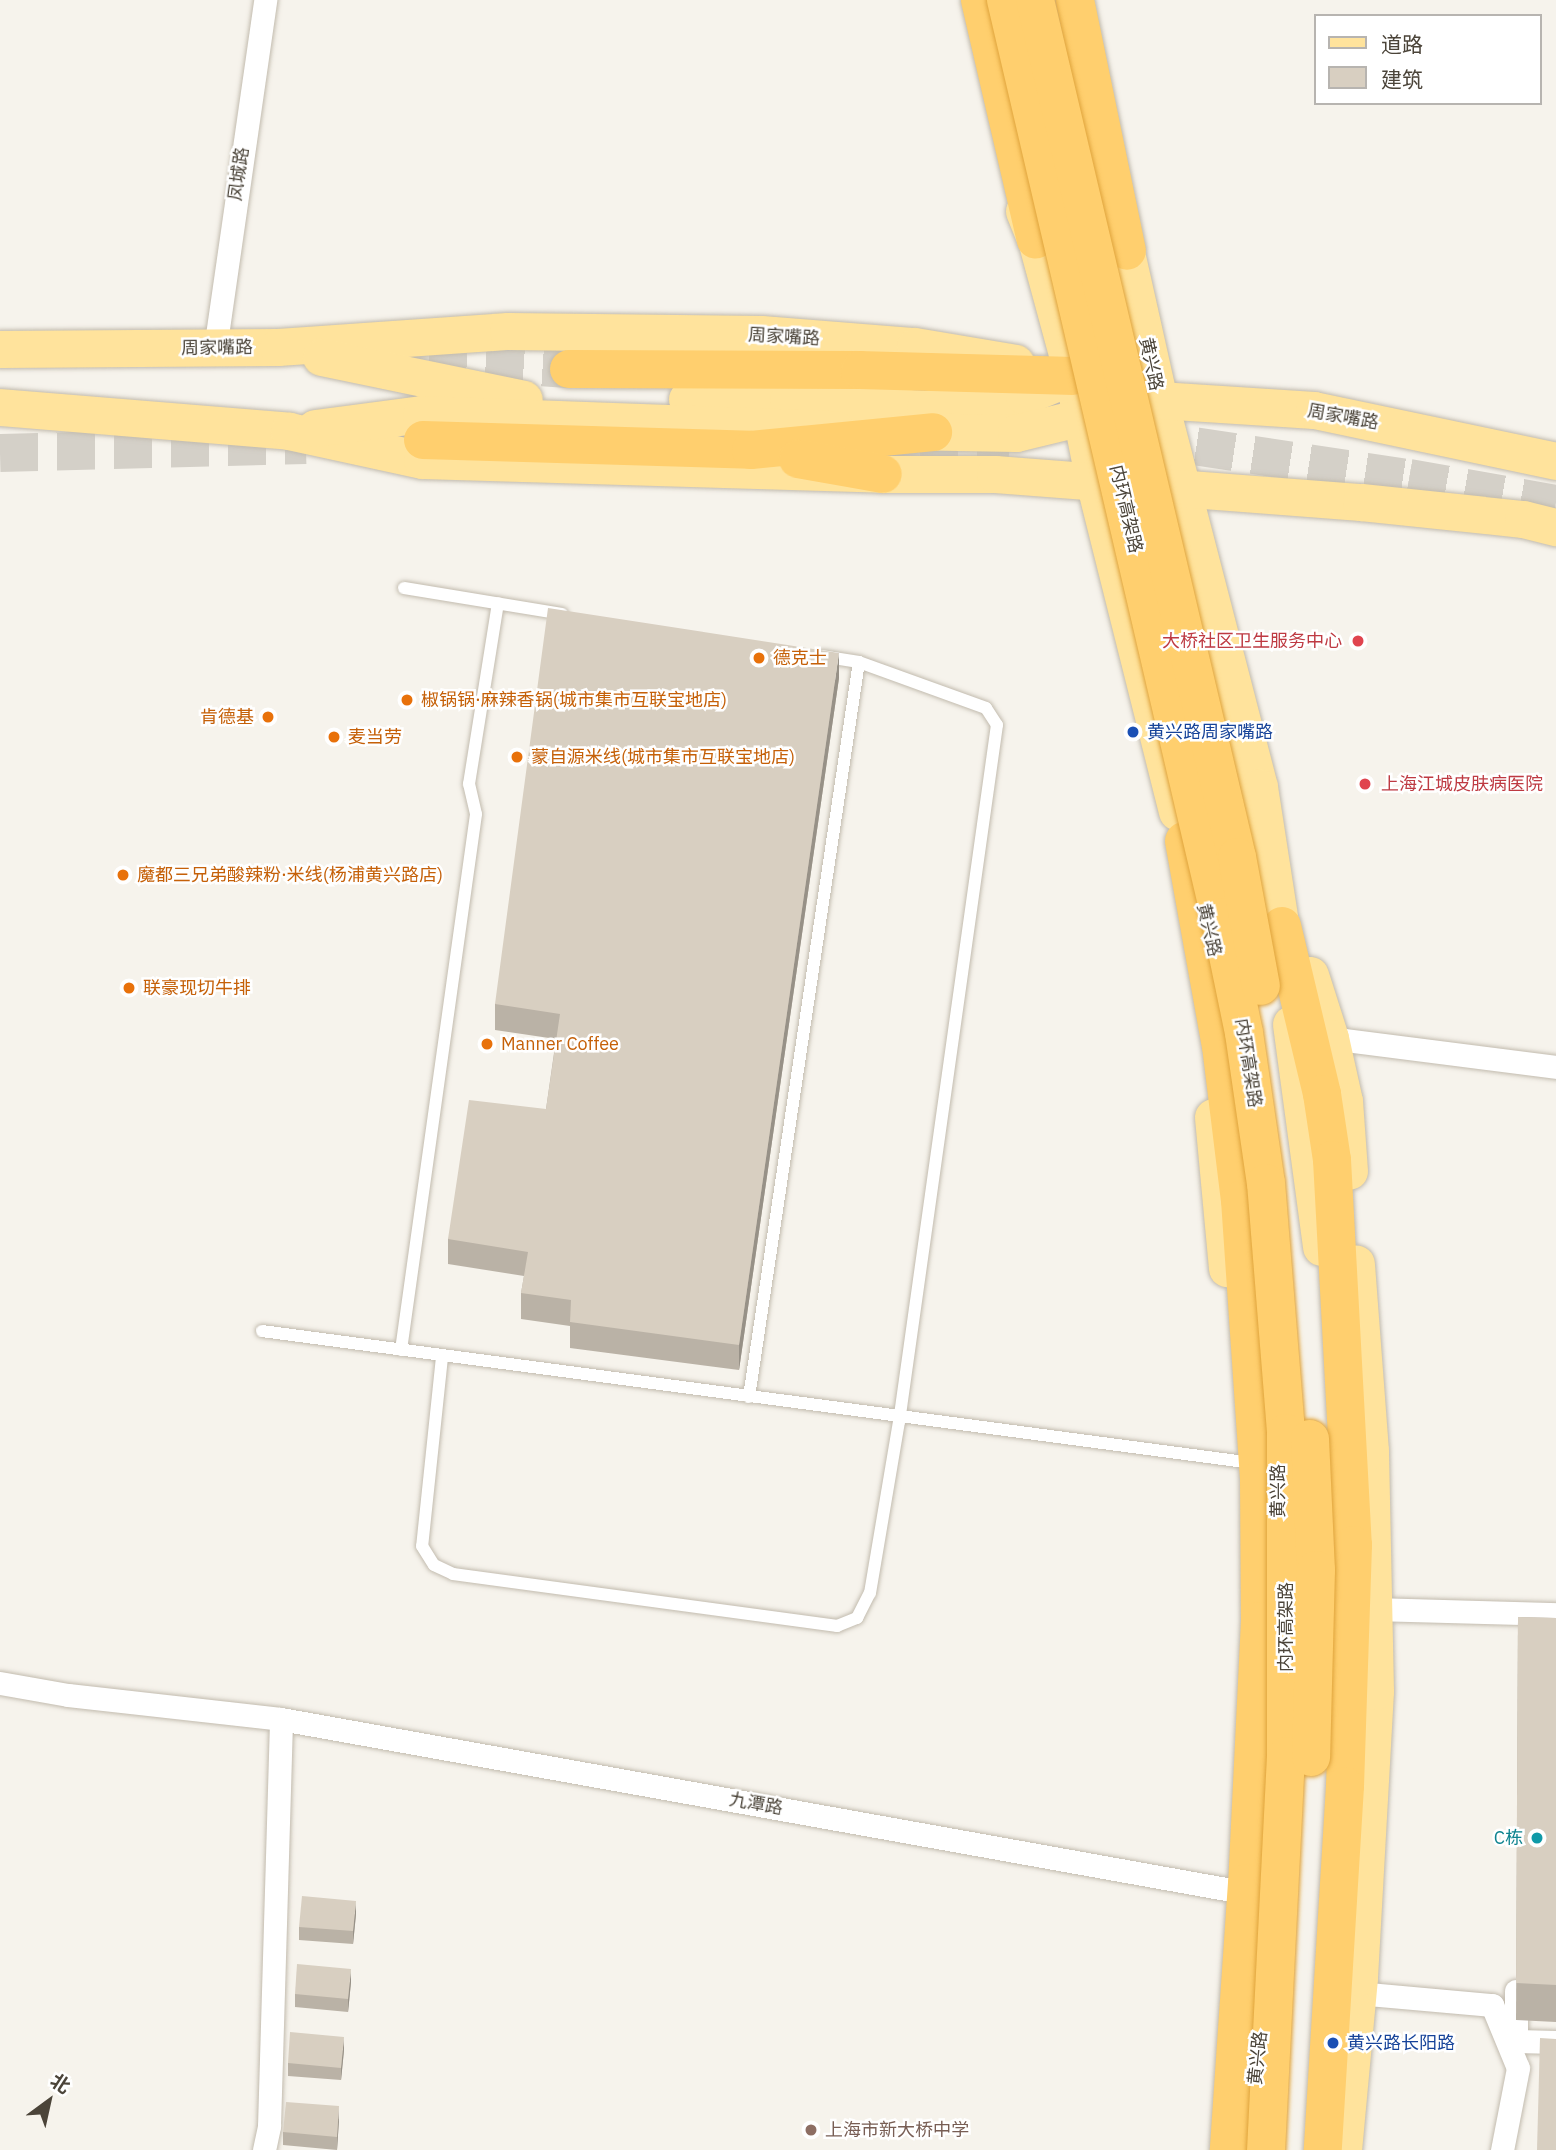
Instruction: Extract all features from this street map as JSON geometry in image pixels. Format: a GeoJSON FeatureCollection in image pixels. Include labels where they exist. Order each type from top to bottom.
{"type":"FeatureCollection","features":[{"type":"Feature","properties":{"kind":"highway"},"geometry":{"type":"LineString","coordinates":[[980,0],[1036,240]]}},
{"type":"Feature","properties":{"kind":"highway","name":"内环高架路"},"geometry":{"type":"LineString","coordinates":[[1006,0],[1217,904],[1244,1033],[1266,1183],[1286,1433],[1286,1756],[1266,2150]]}},
{"type":"Feature","properties":{"kind":"highway","name":"内环高架路"},"geometry":{"type":"LineString","coordinates":[[1035,0],[1237,857],[1283,1125],[1310,1436],[1316,1570],[1310,1787],[1286,2150]]}},
{"type":"Feature","properties":{"kind":"highway"},"geometry":{"type":"LineString","coordinates":[[1075,0],[1127,251]]}},
{"type":"Feature","properties":{"kind":"highway"},"geometry":{"type":"LineString","coordinates":[[569,369],[860,370],[1073,376]]}},
{"type":"Feature","properties":{"kind":"highway"},"geometry":{"type":"LineString","coordinates":[[422,440],[751,450],[933,432]]}},
{"type":"Feature","properties":{"kind":"highway"},"geometry":{"type":"LineString","coordinates":[[751,450],[883,474]]}},
{"type":"Feature","properties":{"kind":"highway"},"geometry":{"type":"LineString","coordinates":[[1184,841],[1221,1046],[1240,1199],[1259,1635],[1229,2150]]}},
{"type":"Feature","properties":{"kind":"highway"},"geometry":{"type":"LineString","coordinates":[[1282,926],[1322,1094],[1332,1160],[1353,1545],[1345,1786],[1323,2150]]}},
{"type":"Feature","properties":{"kind":"main road","name":"黄兴路"},"geometry":{"type":"LineString","coordinates":[[962,0],[1000,154],[1036,240],[1073,376],[1094,481],[1184,841],[1209,919],[1254,1175],[1278,1426],[1279,1753],[1262,2023],[1249,2150]]}},
{"type":"Feature","properties":{"kind":"main road","name":"黄兴路"},"geometry":{"type":"LineString","coordinates":[[994,0],[1030,151],[1036,240]]}},
{"type":"Feature","properties":{"kind":"main road","name":"黄兴路"},"geometry":{"type":"LineString","coordinates":[[1060,0],[1127,251],[1159,400],[1184,487],[1259,787],[1282,926],[1292,1036],[1320,1234],[1334,1568],[1331,1722],[1304,2150]]}},
{"type":"Feature","properties":{"kind":"main road","name":"黄兴路"},"geometry":{"type":"LineString","coordinates":[[1094,0],[1122,135],[1127,251]]}},
{"type":"Feature","properties":{"kind":"main road","name":"周家嘴路"},"geometry":{"type":"LineString","coordinates":[[0,349],[278,347],[508,331],[761,334],[915,346],[990,357],[1159,400],[1314,410],[1556,461]]}},
{"type":"Feature","properties":{"kind":"main road"},"geometry":{"type":"LineString","coordinates":[[278,347],[514,399],[788,400],[925,409],[1024,396],[1073,376]]}},
{"type":"Feature","properties":{"kind":"main road"},"geometry":{"type":"LineString","coordinates":[[289,431],[422,414],[1016,433],[1159,400]]}},
{"type":"Feature","properties":{"kind":"main road"},"geometry":{"type":"LineString","coordinates":[[0,407],[289,431],[422,460],[883,474],[995,474],[1184,487],[1522,519],[1556,527]]}},
{"type":"Feature","properties":{"kind":"main road","name":"黄兴路"},"geometry":{"type":"LineString","coordinates":[[1282,926],[1310,975],[1330,1038],[1344,1101],[1370,1451],[1375,1691],[1357,1993],[1343,2150]]}},
{"type":"Feature","properties":{"kind":"main road","name":"黄兴路"},"geometry":{"type":"LineString","coordinates":[[1217,2150],[1231,1889],[1252,1621],[1252,1471]]}},
{"type":"Feature","properties":{"kind":"street","name":"凤城路"},"geometry":{"type":"LineString","coordinates":[[215,349],[265,0]]}},
{"type":"Feature","properties":{"kind":"street"},"geometry":{"type":"LineString","coordinates":[[1330,1038],[1556,1067]]}},
{"type":"Feature","properties":{"kind":"street"},"geometry":{"type":"LineString","coordinates":[[1375,1609],[1556,1614]]}},
{"type":"Feature","properties":{"kind":"street"},"geometry":{"type":"LineString","coordinates":[[1518,1640],[1519,1613]]}},
{"type":"Feature","properties":{"kind":"street","name":"九潭路"},"geometry":{"type":"LineString","coordinates":[[0,1683],[68,1695],[281,1719],[1231,1889]]}},
{"type":"Feature","properties":{"kind":"street"},"geometry":{"type":"LineString","coordinates":[[264,2150],[268,2126],[281,1719]]}},
{"type":"Feature","properties":{"kind":"street"},"geometry":{"type":"LineString","coordinates":[[1516,1966],[1516,2041],[1556,2042]]}},
{"type":"Feature","properties":{"kind":"street"},"geometry":{"type":"LineString","coordinates":[[1357,1993],[1492,2005],[1518,2068],[1502,2150]]}},
{"type":"Feature","properties":{"kind":"lane"},"geometry":{"type":"LineString","coordinates":[[404,588],[578,616]]}},
{"type":"Feature","properties":{"kind":"lane"},"geometry":{"type":"LineString","coordinates":[[401,1350],[476,814],[468,784],[498,603]]}},
{"type":"Feature","properties":{"kind":"lane"},"geometry":{"type":"LineString","coordinates":[[442,1357],[422,1546],[434,1565],[453,1574],[823,1625],[837,1626],[857,1618],[870,1593],[900,1416],[997,725],[986,708],[859,663],[805,654]]}},
{"type":"Feature","properties":{"kind":"lane"},"geometry":{"type":"LineString","coordinates":[[749,1397],[859,663]]}},
{"type":"Feature","properties":{"kind":"lane"},"geometry":{"type":"LineString","coordinates":[[262,1331],[900,1416],[1252,1471]]}},
{"type":"Feature","properties":{"kind":"building"},"geometry":{"type":"Polygon","coordinates":[[[548,608],[839,653],[739,1345],[570,1322],[571,1300],[521,1293],[528,1252],[448,1239],[469,1100],[546,1109],[560,1014],[495,1004],[548,608]]]}},
{"type":"Feature","properties":{"kind":"building","name":"C栋"},"geometry":{"type":"Polygon","coordinates":[[[1518,1617],[1556,1618],[1556,1985],[1516,1983],[1518,1617]]]}},
{"type":"Feature","properties":{"kind":"building"},"geometry":{"type":"Polygon","coordinates":[[[302,1896],[356,1901],[353,1931],[299,1927],[302,1896]]]}},
{"type":"Feature","properties":{"kind":"building"},"geometry":{"type":"Polygon","coordinates":[[[297,1964],[351,1969],[348,1999],[295,1994],[297,1964]]]}},
{"type":"Feature","properties":{"kind":"building"},"geometry":{"type":"Polygon","coordinates":[[[290,2032],[344,2037],[341,2068],[288,2063],[290,2032]]]}},
{"type":"Feature","properties":{"kind":"building"},"geometry":{"type":"Polygon","coordinates":[[[1540,2038],[1556,2039],[1556,2150],[1537,2150],[1540,2038]]]}},
{"type":"Feature","properties":{"kind":"building"},"geometry":{"type":"Polygon","coordinates":[[[286,2102],[339,2106],[337,2137],[283,2132],[286,2102]]]}},
{"type":"Feature","properties":{"kind":"tunnel"},"geometry":{"type":"LineString","coordinates":[[372,356],[569,369]]}},
{"type":"Feature","properties":{"kind":"tunnel"},"geometry":{"type":"LineString","coordinates":[[1140,438],[1409,478],[1556,504]]}},
{"type":"Feature","properties":{"kind":"tunnel"},"geometry":{"type":"LineString","coordinates":[[0,453],[306,445]]}},
{"type":"Feature","properties":{"kind":"tunnel"},"geometry":{"type":"LineString","coordinates":[[863,450],[1009,459]]}},
{"type":"Feature","properties":{"kind":"place","name":"大桥社区卫生服务中心"},"geometry":{"type":"Point","coordinates":[1358,641]}},
{"type":"Feature","properties":{"kind":"place","name":"德克士"},"geometry":{"type":"Point","coordinates":[759,658]}},
{"type":"Feature","properties":{"kind":"place","name":"椒锅锅·麻辣香锅(城市集市互联宝地店)"},"geometry":{"type":"Point","coordinates":[407,700]}},
{"type":"Feature","properties":{"kind":"place","name":"肯德基"},"geometry":{"type":"Point","coordinates":[268,717]}},
{"type":"Feature","properties":{"kind":"place","name":"黄兴路周家嘴路"},"geometry":{"type":"Point","coordinates":[1133,732]}},
{"type":"Feature","properties":{"kind":"place","name":"麦当劳"},"geometry":{"type":"Point","coordinates":[334,737]}},
{"type":"Feature","properties":{"kind":"place","name":"蒙自源米线(城市集市互联宝地店)"},"geometry":{"type":"Point","coordinates":[517,757]}},
{"type":"Feature","properties":{"kind":"place","name":"上海江城皮肤病医院"},"geometry":{"type":"Point","coordinates":[1365,784]}},
{"type":"Feature","properties":{"kind":"place","name":"魔都三兄弟酸辣粉·米线(杨浦黄兴路店)"},"geometry":{"type":"Point","coordinates":[123,875]}},
{"type":"Feature","properties":{"kind":"place","name":"联豪现切牛排"},"geometry":{"type":"Point","coordinates":[129,988]}},
{"type":"Feature","properties":{"kind":"place","name":"Manner Coffee"},"geometry":{"type":"Point","coordinates":[487,1044]}},
{"type":"Feature","properties":{"kind":"place","name":"C栋"},"geometry":{"type":"Point","coordinates":[1537,1838]}},
{"type":"Feature","properties":{"kind":"place","name":"黄兴路长阳路"},"geometry":{"type":"Point","coordinates":[1333,2043]}},
{"type":"Feature","properties":{"kind":"place","name":"上海市新大桥中学"},"geometry":{"type":"Point","coordinates":[811,2130]}}]}
